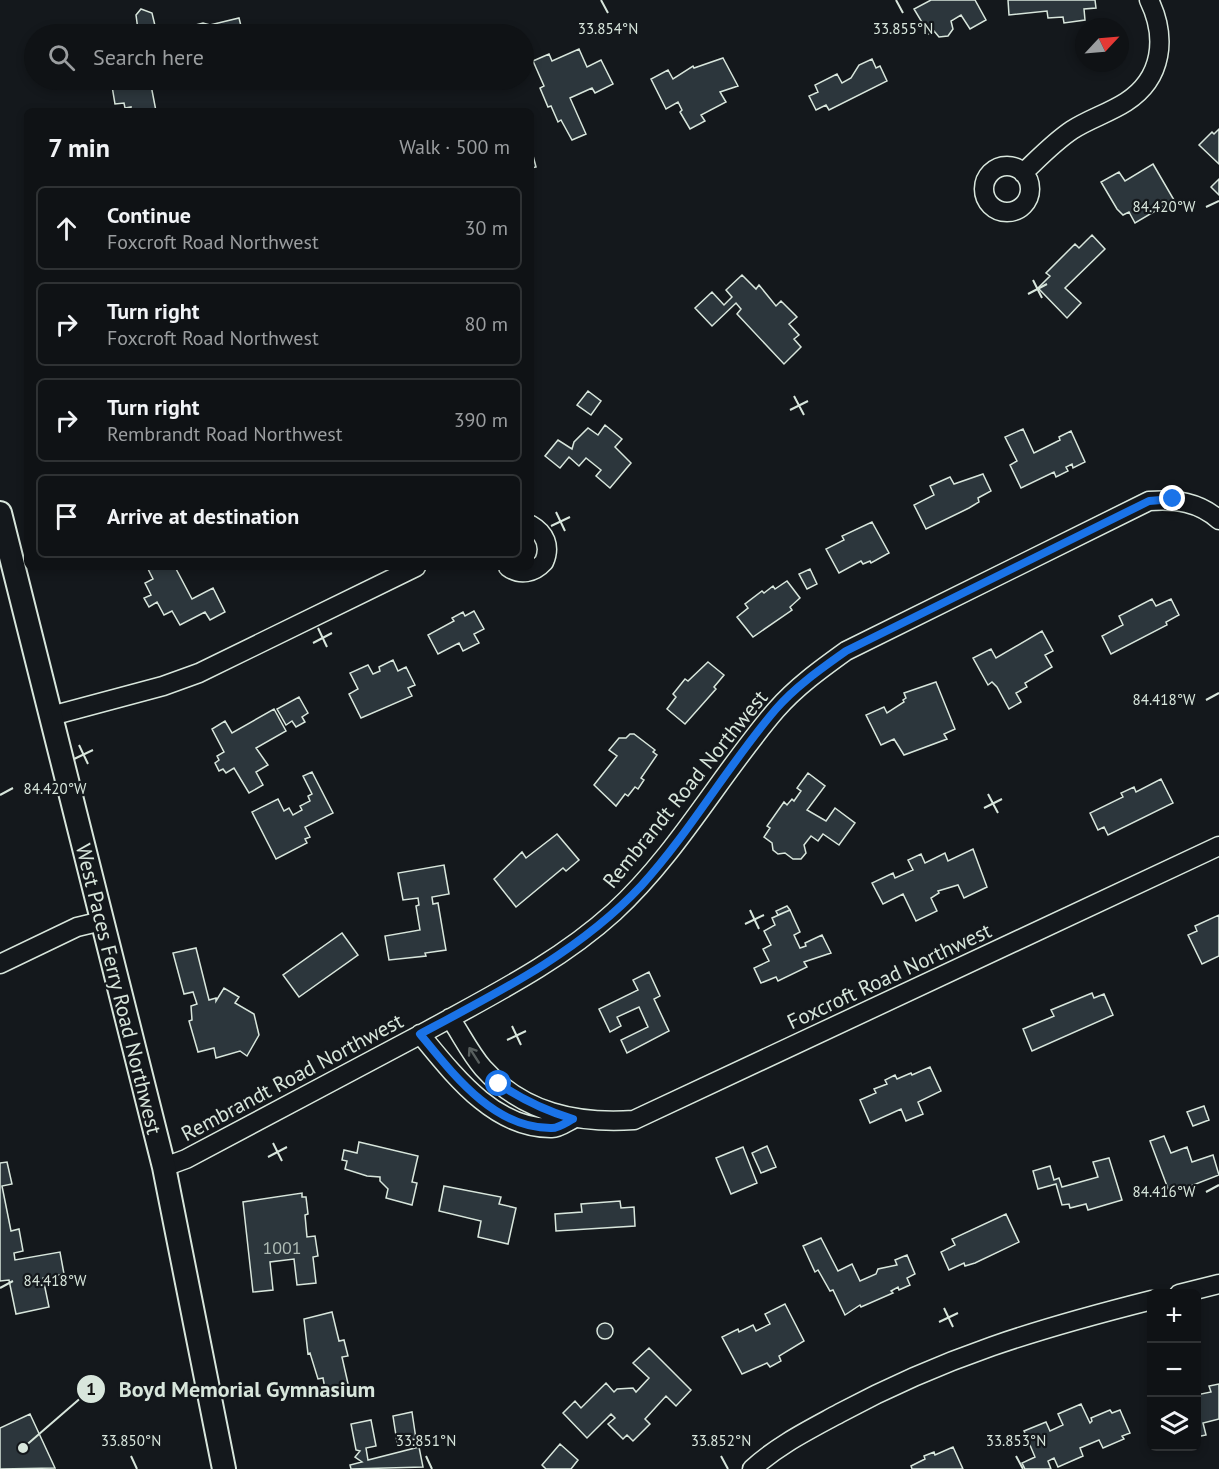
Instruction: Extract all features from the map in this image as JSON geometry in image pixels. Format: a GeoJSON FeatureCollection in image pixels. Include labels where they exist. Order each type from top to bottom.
{"type":"FeatureCollection","features":[{"type":"Feature","properties":{"kind":"main road","name":"West Paces Ferry Road Northwest"},"geometry":{"type":"LineString","coordinates":[[0,513],[164,1167],[224,1469]]}},
{"type":"Feature","properties":{"kind":"street"},"geometry":{"type":"LineString","coordinates":[[1023,173],[1071,131],[1124,104],[1149,80],[1158,61],[1161,40],[1158,19],[1149,0]]}},
{"type":"Feature","properties":{"kind":"street","name":"Rembrandt Road Northwest"},"geometry":{"type":"LineString","coordinates":[[164,1167],[186,1159],[546,965],[615,911],[664,859],[777,708],[811,676],[846,651],[1149,501],[1173,499],[1196,505],[1219,520]]}},
{"type":"Feature","properties":{"kind":"street"},"geometry":{"type":"LineString","coordinates":[[534,527],[542,532],[548,543],[544,562],[534,569]]}},
{"type":"Feature","properties":{"kind":"street"},"geometry":{"type":"LineString","coordinates":[[51,716],[199,674],[410,570]]}},
{"type":"Feature","properties":{"kind":"street"},"geometry":{"type":"LineString","coordinates":[[514,570],[528,573],[532,570]]}},
{"type":"Feature","properties":{"kind":"street","name":"Foxcroft Road Northwest"},"geometry":{"type":"LineString","coordinates":[[450,1018],[482,1067],[499,1084],[527,1101],[573,1119],[601,1122],[634,1120],[1219,846]]}},
{"type":"Feature","properties":{"kind":"street"},"geometry":{"type":"LineString","coordinates":[[0,964],[77,927],[102,921]]}},
{"type":"Feature","properties":{"kind":"street","name":"Foxcroft Road Northwest"},"geometry":{"type":"LineString","coordinates":[[420,1034],[458,1080],[475,1096],[500,1112],[527,1124],[554,1128],[573,1119]]}},
{"type":"Feature","properties":{"kind":"street"},"geometry":{"type":"LineString","coordinates":[[1197,1289],[1219,1284]]}},
{"type":"Feature","properties":{"kind":"street"},"geometry":{"type":"LineString","coordinates":[[752,1469],[764,1457],[807,1430],[887,1388],[959,1356],[1055,1325],[1147,1301]]}},
{"type":"Feature","properties":{"kind":"building"},"geometry":{"type":"Polygon","coordinates":[[[931,0],[975,0],[986,20],[970,29],[961,15],[951,21],[953,29],[948,36],[939,37],[934,31],[929,34],[914,9],[931,0]]]}},
{"type":"Feature","properties":{"kind":"building"},"geometry":{"type":"Polygon","coordinates":[[[1008,0],[1095,0],[1096,8],[1084,9],[1085,18],[1075,18],[1075,21],[1064,23],[1063,17],[1048,18],[1047,11],[1009,15],[1008,0]]]}},
{"type":"Feature","properties":{"kind":"building"},"geometry":{"type":"Polygon","coordinates":[[[141,9],[152,13],[155,24],[137,24],[136,15],[141,9]]]}},
{"type":"Feature","properties":{"kind":"building"},"geometry":{"type":"Polygon","coordinates":[[[239,18],[240,24],[214,24],[239,18]]]}},
{"type":"Feature","properties":{"kind":"building"},"geometry":{"type":"Polygon","coordinates":[[[579,49],[587,67],[601,60],[613,84],[595,93],[592,88],[570,98],[586,134],[572,140],[561,120],[558,122],[551,106],[548,107],[540,88],[544,86],[534,61],[549,54],[552,61],[579,49]]]}},
{"type":"Feature","properties":{"kind":"building"},"geometry":{"type":"Polygon","coordinates":[[[723,58],[738,86],[720,92],[726,102],[701,115],[705,121],[690,129],[680,112],[682,110],[678,102],[666,109],[651,79],[668,70],[673,79],[693,66],[694,68],[723,58]]]}},
{"type":"Feature","properties":{"kind":"building"},"geometry":{"type":"Polygon","coordinates":[[[872,59],[876,68],[880,66],[887,81],[829,110],[826,105],[816,110],[809,96],[818,92],[815,85],[837,74],[842,83],[851,78],[859,65],[872,59]]]}},
{"type":"Feature","properties":{"kind":"building"},"geometry":{"type":"Polygon","coordinates":[[[113,90],[152,90],[155,108],[125,108],[124,103],[115,104],[113,90]]]}},
{"type":"Feature","properties":{"kind":"building"},"geometry":{"type":"Polygon","coordinates":[[[1219,129],[1219,164],[1199,145],[1212,132],[1214,134],[1219,129]]]}},
{"type":"Feature","properties":{"kind":"building"},"geometry":{"type":"Polygon","coordinates":[[[1153,164],[1174,200],[1135,223],[1129,212],[1123,215],[1117,209],[1101,182],[1119,172],[1125,181],[1153,164]]]}},
{"type":"Feature","properties":{"kind":"building"},"geometry":{"type":"Polygon","coordinates":[[[1219,179],[1219,195],[1211,187],[1219,179]]]}},
{"type":"Feature","properties":{"kind":"building"},"geometry":{"type":"Polygon","coordinates":[[[1092,235],[1105,249],[1065,288],[1081,303],[1067,318],[1038,288],[1050,276],[1046,273],[1075,244],[1079,248],[1092,235]]]}},
{"type":"Feature","properties":{"kind":"building"},"geometry":{"type":"Polygon","coordinates":[[[742,275],[756,289],[759,285],[776,306],[781,301],[797,317],[789,324],[799,335],[794,339],[801,347],[784,364],[737,314],[741,309],[736,303],[712,326],[695,308],[712,292],[724,305],[732,297],[726,290],[742,275]]]}},
{"type":"Feature","properties":{"kind":"building"},"geometry":{"type":"Polygon","coordinates":[[[588,391],[601,401],[591,415],[577,405],[588,391]]]}},
{"type":"Feature","properties":{"kind":"building"},"geometry":{"type":"Polygon","coordinates":[[[605,425],[622,439],[615,447],[631,463],[610,488],[596,476],[601,470],[586,458],[579,466],[569,457],[560,468],[545,456],[558,440],[572,449],[574,442],[588,428],[598,435],[605,425]]]}},
{"type":"Feature","properties":{"kind":"building"},"geometry":{"type":"Polygon","coordinates":[[[1023,429],[1034,453],[1060,440],[1059,437],[1071,431],[1085,462],[1073,468],[1072,464],[1066,467],[1068,471],[1056,477],[1054,472],[1021,488],[1010,465],[1017,461],[1005,437],[1023,429]]]}},
{"type":"Feature","properties":{"kind":"building"},"geometry":{"type":"Polygon","coordinates":[[[983,474],[991,491],[978,498],[979,502],[969,508],[926,529],[914,505],[934,495],[930,486],[950,477],[954,484],[983,474]]]}},
{"type":"Feature","properties":{"kind":"building"},"geometry":{"type":"Polygon","coordinates":[[[872,522],[889,553],[871,563],[870,561],[863,564],[861,561],[839,573],[826,549],[844,540],[842,536],[872,522]]]}},
{"type":"Feature","properties":{"kind":"building"},"geometry":{"type":"Polygon","coordinates":[[[810,569],[817,584],[807,589],[799,574],[810,569]]]}},
{"type":"Feature","properties":{"kind":"building"},"geometry":{"type":"Polygon","coordinates":[[[148,570],[177,570],[192,599],[213,588],[225,612],[210,620],[205,612],[180,625],[172,611],[164,615],[157,602],[149,607],[144,598],[151,595],[145,583],[153,579],[148,570]]]}},
{"type":"Feature","properties":{"kind":"building"},"geometry":{"type":"Polygon","coordinates":[[[787,581],[800,598],[790,607],[792,610],[753,637],[737,617],[748,608],[745,604],[762,591],[764,593],[773,586],[775,589],[787,581]]]}},
{"type":"Feature","properties":{"kind":"building"},"geometry":{"type":"Polygon","coordinates":[[[1152,599],[1156,606],[1171,599],[1179,615],[1166,622],[1167,625],[1111,654],[1102,636],[1123,625],[1119,616],[1152,599]]]}},
{"type":"Feature","properties":{"kind":"building"},"geometry":{"type":"Polygon","coordinates":[[[474,611],[484,629],[474,634],[479,643],[463,651],[459,643],[438,654],[428,635],[454,621],[452,618],[463,612],[465,616],[474,611]]]}},
{"type":"Feature","properties":{"kind":"building"},"geometry":{"type":"Polygon","coordinates":[[[1042,631],[1053,651],[1045,655],[1052,667],[1025,683],[1027,687],[1016,693],[1021,702],[1009,709],[997,687],[992,682],[988,685],[973,658],[991,649],[996,658],[1042,631]]]}},
{"type":"Feature","properties":{"kind":"building"},"geometry":{"type":"Polygon","coordinates":[[[393,660],[398,671],[406,667],[415,685],[408,688],[412,696],[361,718],[349,694],[358,689],[350,673],[368,665],[373,674],[380,671],[379,667],[393,660]]]}},
{"type":"Feature","properties":{"kind":"building"},"geometry":{"type":"Polygon","coordinates":[[[708,662],[724,675],[714,687],[716,689],[685,724],[667,709],[676,697],[673,694],[685,679],[688,681],[708,662]]]}},
{"type":"Feature","properties":{"kind":"building"},"geometry":{"type":"Polygon","coordinates":[[[936,682],[955,729],[944,734],[947,739],[904,755],[894,739],[881,745],[866,715],[884,707],[887,713],[904,702],[906,698],[904,693],[936,682]]]}},
{"type":"Feature","properties":{"kind":"building"},"geometry":{"type":"Polygon","coordinates":[[[299,697],[308,713],[302,717],[305,722],[296,727],[292,721],[286,725],[277,709],[299,697]]]}},
{"type":"Feature","properties":{"kind":"building"},"geometry":{"type":"Polygon","coordinates":[[[274,709],[286,731],[256,748],[268,765],[256,772],[263,785],[249,793],[234,768],[226,773],[223,769],[219,771],[215,763],[219,760],[217,756],[224,752],[212,729],[225,721],[232,733],[274,709]]]}},
{"type":"Feature","properties":{"kind":"building"},"geometry":{"type":"Polygon","coordinates":[[[634,734],[655,750],[653,752],[657,755],[641,778],[644,780],[638,789],[635,787],[628,796],[625,794],[616,806],[594,785],[617,756],[609,750],[619,738],[626,738],[634,734]]]}},
{"type":"Feature","properties":{"kind":"building"},"geometry":{"type":"Polygon","coordinates":[[[312,772],[333,813],[305,827],[310,837],[305,839],[307,843],[276,859],[252,812],[278,799],[284,811],[289,808],[293,815],[302,810],[300,806],[310,801],[308,796],[312,794],[303,776],[312,772]]]}},
{"type":"Feature","properties":{"kind":"building"},"geometry":{"type":"Polygon","coordinates":[[[808,773],[825,786],[807,810],[826,821],[835,808],[855,823],[839,845],[823,834],[818,841],[811,836],[804,845],[806,853],[801,859],[793,859],[785,853],[778,854],[773,850],[772,843],[764,837],[770,828],[767,826],[784,802],[787,805],[792,799],[794,801],[801,791],[797,788],[808,773]]]}},
{"type":"Feature","properties":{"kind":"building"},"geometry":{"type":"Polygon","coordinates":[[[1161,779],[1173,803],[1108,835],[1104,827],[1098,830],[1090,813],[1123,797],[1121,793],[1134,787],[1136,792],[1161,779]]]}},
{"type":"Feature","properties":{"kind":"building"},"geometry":{"type":"Polygon","coordinates":[[[557,834],[579,860],[566,871],[563,868],[516,907],[494,879],[522,852],[526,858],[557,834]]]}},
{"type":"Feature","properties":{"kind":"building"},"geometry":{"type":"Polygon","coordinates":[[[973,849],[987,887],[964,898],[958,885],[938,891],[939,893],[931,898],[937,911],[916,921],[903,894],[883,904],[872,883],[893,873],[895,878],[913,870],[908,860],[921,854],[925,863],[945,853],[948,861],[973,849]]]}},
{"type":"Feature","properties":{"kind":"building"},"geometry":{"type":"Polygon","coordinates":[[[444,865],[449,894],[432,897],[433,904],[438,903],[446,950],[425,953],[426,956],[389,960],[385,936],[420,930],[416,906],[419,905],[418,898],[403,900],[398,873],[444,865]]]}},
{"type":"Feature","properties":{"kind":"building"},"geometry":{"type":"Polygon","coordinates":[[[787,906],[790,910],[778,915],[776,911],[787,906]]]}},
{"type":"Feature","properties":{"kind":"building"},"geometry":{"type":"Polygon","coordinates":[[[790,910],[800,932],[794,935],[800,948],[822,935],[831,953],[804,962],[807,967],[778,981],[776,977],[761,983],[754,968],[769,961],[763,949],[771,945],[764,931],[775,925],[772,918],[790,910]]]}},
{"type":"Feature","properties":{"kind":"building"},"geometry":{"type":"Polygon","coordinates":[[[1219,915],[1219,956],[1202,964],[1188,935],[1197,931],[1195,926],[1219,915]]]}},
{"type":"Feature","properties":{"kind":"building"},"geometry":{"type":"Polygon","coordinates":[[[342,933],[358,955],[299,997],[283,975],[342,933]]]}},
{"type":"Feature","properties":{"kind":"building"},"geometry":{"type":"Polygon","coordinates":[[[196,948],[209,1000],[216,998],[216,1001],[224,988],[239,997],[235,1003],[254,1014],[259,1035],[247,1056],[240,1051],[216,1058],[214,1048],[198,1052],[189,1021],[192,1020],[191,1006],[197,1004],[193,992],[184,994],[173,953],[196,948]]]}},
{"type":"Feature","properties":{"kind":"building"},"geometry":{"type":"Polygon","coordinates":[[[649,972],[660,996],[654,999],[669,1031],[627,1053],[621,1040],[648,1027],[639,1007],[617,1017],[621,1026],[610,1032],[599,1009],[638,990],[633,980],[649,972]]]}},
{"type":"Feature","properties":{"kind":"building"},"geometry":{"type":"Polygon","coordinates":[[[1092,993],[1094,998],[1104,994],[1113,1015],[1032,1051],[1023,1029],[1054,1016],[1051,1010],[1092,993]]]}},
{"type":"Feature","properties":{"kind":"building"},"geometry":{"type":"Polygon","coordinates":[[[930,1067],[941,1091],[918,1102],[923,1114],[906,1121],[901,1109],[870,1123],[860,1100],[876,1093],[874,1089],[887,1084],[885,1080],[895,1075],[897,1079],[930,1067]]]}},
{"type":"Feature","properties":{"kind":"building"},"geometry":{"type":"Polygon","coordinates":[[[1204,1106],[1209,1120],[1193,1126],[1187,1112],[1204,1106]]]}},
{"type":"Feature","properties":{"kind":"building"},"geometry":{"type":"Polygon","coordinates":[[[1164,1136],[1171,1153],[1187,1147],[1192,1162],[1213,1155],[1219,1175],[1170,1194],[1150,1141],[1164,1136]]]}},
{"type":"Feature","properties":{"kind":"building"},"geometry":{"type":"Polygon","coordinates":[[[359,1142],[418,1156],[412,1182],[417,1183],[412,1205],[386,1198],[388,1189],[380,1181],[380,1177],[367,1176],[345,1169],[347,1161],[342,1160],[344,1150],[357,1153],[359,1142]]]}},
{"type":"Feature","properties":{"kind":"building"},"geometry":{"type":"Polygon","coordinates":[[[767,1146],[776,1167],[761,1173],[752,1153],[767,1146]]]}},
{"type":"Feature","properties":{"kind":"building"},"geometry":{"type":"Polygon","coordinates":[[[743,1147],[757,1183],[731,1194],[716,1158],[743,1147]]]}},
{"type":"Feature","properties":{"kind":"building"},"geometry":{"type":"Polygon","coordinates":[[[1109,1158],[1122,1200],[1088,1210],[1086,1204],[1070,1208],[1069,1204],[1062,1205],[1056,1184],[1038,1189],[1033,1171],[1050,1166],[1054,1180],[1059,1178],[1062,1187],[1098,1177],[1093,1162],[1109,1158]]]}},
{"type":"Feature","properties":{"kind":"building"},"geometry":{"type":"Polygon","coordinates":[[[7,1162],[12,1184],[2,1186],[11,1231],[19,1229],[23,1251],[14,1253],[15,1260],[60,1252],[64,1274],[43,1278],[49,1307],[16,1314],[9,1280],[0,1281],[0,1163],[7,1162]]]}},
{"type":"Feature","properties":{"kind":"building"},"geometry":{"type":"Polygon","coordinates":[[[444,1186],[501,1197],[499,1204],[516,1208],[508,1244],[478,1237],[481,1221],[439,1211],[444,1186]]]}},
{"type":"Feature","properties":{"kind":"building"},"geometry":{"type":"Polygon","coordinates":[[[302,1193],[302,1197],[306,1197],[308,1214],[305,1215],[307,1237],[315,1236],[318,1256],[313,1257],[316,1283],[297,1285],[294,1259],[270,1262],[273,1290],[253,1292],[243,1202],[302,1193]]]}},
{"type":"Feature","properties":{"kind":"building"},"geometry":{"type":"Polygon","coordinates":[[[620,1201],[621,1208],[634,1207],[635,1226],[556,1231],[555,1214],[582,1212],[581,1204],[620,1201]]]}},
{"type":"Feature","properties":{"kind":"building"},"geometry":{"type":"Polygon","coordinates":[[[1006,1214],[1019,1242],[975,1263],[965,1266],[964,1263],[949,1270],[941,1252],[955,1245],[952,1239],[1006,1214]]]}},
{"type":"Feature","properties":{"kind":"building"},"geometry":{"type":"Polygon","coordinates":[[[821,1238],[838,1271],[852,1264],[860,1281],[876,1274],[878,1269],[897,1265],[895,1260],[907,1255],[915,1274],[907,1278],[910,1285],[899,1290],[898,1287],[891,1291],[893,1293],[861,1307],[860,1305],[845,1315],[833,1290],[830,1291],[818,1270],[815,1272],[803,1246],[821,1238]]]}},
{"type":"Feature","properties":{"kind":"building"},"geometry":{"type":"Polygon","coordinates":[[[785,1304],[804,1341],[779,1356],[781,1361],[770,1367],[767,1363],[742,1374],[722,1337],[738,1329],[739,1332],[753,1325],[756,1331],[770,1324],[765,1314],[785,1304]]]}},
{"type":"Feature","properties":{"kind":"building"},"geometry":{"type":"Polygon","coordinates":[[[332,1312],[339,1341],[344,1340],[348,1356],[342,1357],[349,1388],[326,1394],[323,1378],[318,1379],[310,1353],[308,1354],[304,1319],[332,1312]]]}},
{"type":"Feature","properties":{"kind":"building"},"geometry":{"type":"Polygon","coordinates":[[[602,1323],[608,1323],[613,1331],[611,1337],[602,1339],[597,1334],[597,1328],[602,1323]]]}},
{"type":"Feature","properties":{"kind":"building"},"geometry":{"type":"Polygon","coordinates":[[[649,1348],[691,1390],[676,1406],[666,1396],[645,1419],[650,1424],[633,1441],[627,1435],[623,1439],[608,1424],[615,1418],[611,1414],[587,1438],[563,1413],[575,1401],[581,1408],[606,1383],[614,1392],[617,1389],[633,1388],[636,1392],[649,1378],[633,1363],[649,1348]]]}},
{"type":"Feature","properties":{"kind":"building"},"geometry":{"type":"Polygon","coordinates":[[[1219,1384],[1219,1419],[1203,1423],[1206,1435],[1201,1436],[1201,1394],[1211,1392],[1209,1386],[1219,1384]]]}},
{"type":"Feature","properties":{"kind":"building"},"geometry":{"type":"Polygon","coordinates":[[[1081,1404],[1090,1423],[1091,1418],[1110,1410],[1112,1413],[1120,1410],[1130,1433],[1122,1436],[1124,1439],[1103,1448],[1099,1440],[1080,1448],[1083,1456],[1058,1467],[1054,1458],[1048,1461],[1051,1469],[1025,1469],[1022,1463],[1035,1457],[1024,1431],[1046,1422],[1050,1431],[1063,1425],[1058,1414],[1081,1404]]]}},
{"type":"Feature","properties":{"kind":"building"},"geometry":{"type":"Polygon","coordinates":[[[412,1412],[416,1439],[397,1442],[393,1416],[412,1412]]]}},
{"type":"Feature","properties":{"kind":"building"},"geometry":{"type":"Polygon","coordinates":[[[30,1414],[55,1468],[0,1469],[0,1428],[30,1414]]]}},
{"type":"Feature","properties":{"kind":"building"},"geometry":{"type":"Polygon","coordinates":[[[371,1420],[376,1446],[366,1448],[368,1460],[419,1447],[423,1467],[351,1469],[350,1465],[362,1462],[355,1457],[360,1451],[356,1450],[351,1424],[371,1420]]]}},
{"type":"Feature","properties":{"kind":"building"},"geometry":{"type":"Polygon","coordinates":[[[560,1444],[578,1460],[571,1469],[546,1469],[542,1465],[560,1444]]]}},
{"type":"Feature","properties":{"kind":"building"},"geometry":{"type":"Polygon","coordinates":[[[953,1447],[963,1469],[912,1469],[911,1466],[925,1459],[924,1456],[934,1452],[935,1455],[953,1447]]]}},
{"type":"Feature","properties":{"kind":"place","name":"Boyd Memorial Gymnasium"},"geometry":{"type":"Point","coordinates":[23,1448]}},
{"type":"Feature","properties":{"kind":"route"},"geometry":{"type":"LineString","coordinates":[[499,1084],[519,1098],[551,1113],[573,1119],[554,1128],[527,1124],[500,1112],[475,1096],[458,1080],[420,1034],[546,965],[615,911],[664,859],[737,758],[777,708],[811,676],[846,651],[1149,501],[1173,499]]}}]}
